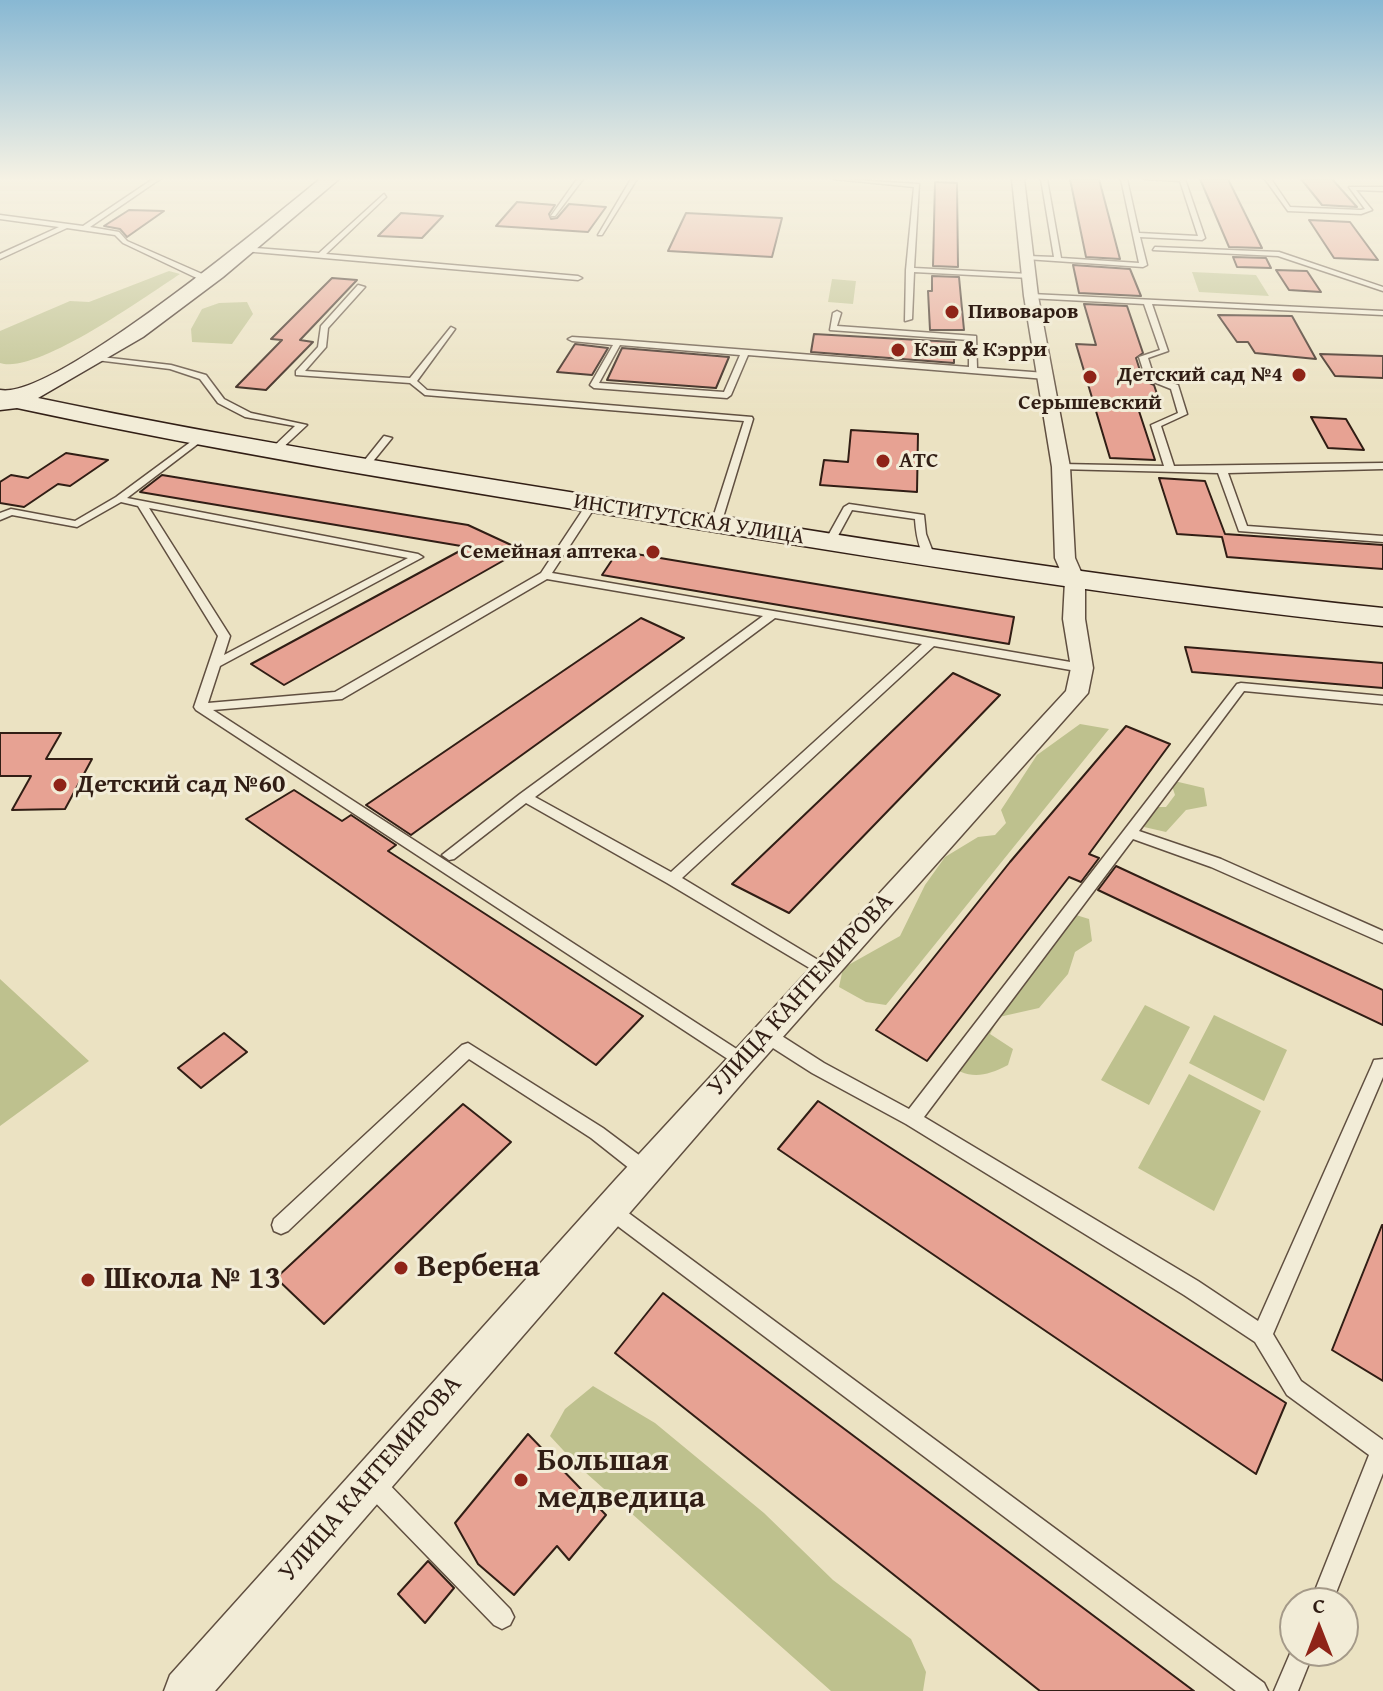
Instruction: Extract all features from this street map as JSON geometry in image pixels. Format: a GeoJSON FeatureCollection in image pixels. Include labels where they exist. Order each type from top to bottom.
{"type":"FeatureCollection","features":[{"type":"Feature","properties":{"kind":"main road"},"geometry":{"type":"LineString","coordinates":[[5,401],[96,358],[232,258]]}},
{"type":"Feature","properties":{"kind":"main road","name":"ИНСТИТУТСКАЯ УЛИЦА"},"geometry":{"type":"LineString","coordinates":[[5,401],[363,468],[931,560],[1075,581],[1383,617]]}},
{"type":"Feature","properties":{"kind":"street"},"geometry":{"type":"LineString","coordinates":[[1028,258],[1031,296],[1061,467],[1065,558],[1075,581],[1074,619],[1082,668]]}},
{"type":"Feature","properties":{"kind":"street","name":"УЛИЦА КАНТЕМИРОВА"},"geometry":{"type":"LineString","coordinates":[[186,1691],[609,1209],[1077,693],[1082,668]]}},
{"type":"Feature","properties":{"kind":"lane"},"geometry":{"type":"LineString","coordinates":[[160,258],[206,279]]}},
{"type":"Feature","properties":{"kind":"lane"},"geometry":{"type":"LineString","coordinates":[[339,258],[578,278]]}},
{"type":"Feature","properties":{"kind":"lane"},"geometry":{"type":"LineString","coordinates":[[908,319],[911,258]]}},
{"type":"Feature","properties":{"kind":"lane"},"geometry":{"type":"LineString","coordinates":[[1028,258],[1143,265],[1141,258]]}},
{"type":"Feature","properties":{"kind":"lane"},"geometry":{"type":"LineString","coordinates":[[1291,258],[1383,289]]}},
{"type":"Feature","properties":{"kind":"lane"},"geometry":{"type":"LineString","coordinates":[[910,270],[1030,276]]}},
{"type":"Feature","properties":{"kind":"lane"},"geometry":{"type":"LineString","coordinates":[[361,287],[324,328],[322,347],[299,373],[412,381],[425,392],[749,419],[716,524]]}},
{"type":"Feature","properties":{"kind":"lane"},"geometry":{"type":"LineString","coordinates":[[1031,296],[1383,313]]}},
{"type":"Feature","properties":{"kind":"lane"},"geometry":{"type":"LineString","coordinates":[[1147,301],[1164,351],[1143,357],[1150,379],[1175,387],[1183,414],[1156,425],[1170,470]]}},
{"type":"Feature","properties":{"kind":"lane"},"geometry":{"type":"LineString","coordinates":[[837,313],[833,328],[973,338],[973,371]]}},
{"type":"Feature","properties":{"kind":"lane"},"geometry":{"type":"LineString","coordinates":[[412,381],[451,329]]}},
{"type":"Feature","properties":{"kind":"lane"},"geometry":{"type":"LineString","coordinates":[[572,339],[745,352],[795,359],[1046,376]]}},
{"type":"Feature","properties":{"kind":"lane"},"geometry":{"type":"LineString","coordinates":[[618,342],[594,385],[727,395],[745,352]]}},
{"type":"Feature","properties":{"kind":"lane"},"geometry":{"type":"LineString","coordinates":[[96,358],[171,367],[203,377],[221,401],[248,415],[302,425],[274,451]]}},
{"type":"Feature","properties":{"kind":"lane"},"geometry":{"type":"LineString","coordinates":[[0,517],[11,512],[77,524],[119,499],[200,438]]}},
{"type":"Feature","properties":{"kind":"lane"},"geometry":{"type":"LineString","coordinates":[[363,468],[387,438]]}},
{"type":"Feature","properties":{"kind":"lane"},"geometry":{"type":"LineString","coordinates":[[1061,467],[1222,470],[1383,466]]}},
{"type":"Feature","properties":{"kind":"lane"},"geometry":{"type":"LineString","coordinates":[[1222,470],[1243,529],[1383,539]]}},
{"type":"Feature","properties":{"kind":"lane"},"geometry":{"type":"LineString","coordinates":[[119,499],[418,557],[215,664]]}},
{"type":"Feature","properties":{"kind":"lane"},"geometry":{"type":"LineString","coordinates":[[142,504],[224,636],[200,707]]}},
{"type":"Feature","properties":{"kind":"lane"},"geometry":{"type":"LineString","coordinates":[[200,707],[338,696],[545,575],[592,504]]}},
{"type":"Feature","properties":{"kind":"lane"},"geometry":{"type":"LineString","coordinates":[[829,543],[849,507],[920,517],[921,534],[931,560]]}},
{"type":"Feature","properties":{"kind":"lane"},"geometry":{"type":"LineString","coordinates":[[545,575],[1082,668]]}},
{"type":"Feature","properties":{"kind":"lane"},"geometry":{"type":"LineString","coordinates":[[449,855],[773,614]]}},
{"type":"Feature","properties":{"kind":"lane"},"geometry":{"type":"LineString","coordinates":[[672,879],[931,642]]}},
{"type":"Feature","properties":{"kind":"lane"},"geometry":{"type":"LineString","coordinates":[[912,1119],[1241,687],[1383,700]]}},
{"type":"Feature","properties":{"kind":"lane"},"geometry":{"type":"LineString","coordinates":[[200,707],[743,1062]]}},
{"type":"Feature","properties":{"kind":"lane"},"geometry":{"type":"LineString","coordinates":[[525,797],[672,879],[823,970]]}},
{"type":"Feature","properties":{"kind":"lane"},"geometry":{"type":"LineString","coordinates":[[1132,834],[1216,863],[1383,937]]}},
{"type":"Feature","properties":{"kind":"lane"},"geometry":{"type":"LineString","coordinates":[[768,1036],[912,1119],[1191,1288],[1262,1335],[1294,1388],[1382,1451],[1327,1587]]}},
{"type":"Feature","properties":{"kind":"lane"},"geometry":{"type":"LineString","coordinates":[[281,1225],[468,1050],[597,1133],[645,1170]]}},
{"type":"Feature","properties":{"kind":"lane"},"geometry":{"type":"LineString","coordinates":[[1262,1335],[1380,1065]]}},
{"type":"Feature","properties":{"kind":"lane"},"geometry":{"type":"LineString","coordinates":[[609,1209],[1256,1691]]}},
{"type":"Feature","properties":{"kind":"lane"},"geometry":{"type":"LineString","coordinates":[[370,1481],[502,1617]]}},
{"type":"Feature","properties":{"kind":"lane"},"geometry":{"type":"LineString","coordinates":[[1286,1691],[1296,1667]]}},
{"type":"Feature","properties":{"kind":"green space"},"geometry":{"type":"Polygon","coordinates":[[[169,271],[180,274],[64,346],[17,364],[0,363],[0,331],[70,301],[89,302],[169,271]]]}},
{"type":"Feature","properties":{"kind":"green space"},"geometry":{"type":"Polygon","coordinates":[[[1192,272],[1256,275],[1269,296],[1199,292],[1192,272]]]}},
{"type":"Feature","properties":{"kind":"green space"},"geometry":{"type":"Polygon","coordinates":[[[832,279],[856,281],[853,304],[828,302],[832,279]]]}},
{"type":"Feature","properties":{"kind":"green space"},"geometry":{"type":"Polygon","coordinates":[[[247,302],[253,314],[232,344],[192,342],[191,329],[202,309],[219,303],[247,302]]]}},
{"type":"Feature","properties":{"kind":"green space"},"geometry":{"type":"Polygon","coordinates":[[[1080,724],[1109,729],[886,1005],[866,1002],[839,987],[843,968],[900,936],[925,885],[945,857],[978,837],[995,835],[1006,823],[1001,810],[1037,755],[1080,724]]]}},
{"type":"Feature","properties":{"kind":"green space"},"geometry":{"type":"Polygon","coordinates":[[[1170,780],[1204,788],[1207,806],[1186,810],[1166,832],[1144,827],[1148,807],[1166,807],[1175,795],[1170,780]]]}},
{"type":"Feature","properties":{"kind":"green space"},"geometry":{"type":"Polygon","coordinates":[[[1063,911],[1089,919],[1092,941],[1075,952],[1068,974],[1039,1008],[999,1017],[990,1034],[1013,1049],[1008,1065],[991,1073],[975,1075],[960,1071],[944,1061],[1063,911]]]}},
{"type":"Feature","properties":{"kind":"green space"},"geometry":{"type":"Polygon","coordinates":[[[0,979],[89,1061],[0,1126],[0,979]]]}},
{"type":"Feature","properties":{"kind":"green space"},"geometry":{"type":"Polygon","coordinates":[[[1145,1005],[1190,1027],[1149,1105],[1101,1080],[1145,1005]]]}},
{"type":"Feature","properties":{"kind":"green space"},"geometry":{"type":"Polygon","coordinates":[[[1214,1015],[1287,1050],[1264,1101],[1189,1063],[1214,1015]]]}},
{"type":"Feature","properties":{"kind":"green space"},"geometry":{"type":"Polygon","coordinates":[[[1189,1074],[1261,1111],[1214,1211],[1138,1168],[1189,1074]]]}},
{"type":"Feature","properties":{"kind":"green space"},"geometry":{"type":"Polygon","coordinates":[[[593,1386],[655,1423],[764,1513],[833,1580],[911,1639],[926,1672],[923,1691],[831,1691],[576,1464],[550,1436],[565,1409],[593,1386]]]}},
{"type":"Feature","properties":{"kind":"building"},"geometry":{"type":"Polygon","coordinates":[[[933,258],[958,258],[958,267],[933,266],[933,258]]]}},
{"type":"Feature","properties":{"kind":"building"},"geometry":{"type":"Polygon","coordinates":[[[1233,258],[1263,258],[1271,268],[1237,267],[1233,258]]]}},
{"type":"Feature","properties":{"kind":"building"},"geometry":{"type":"Polygon","coordinates":[[[1334,258],[1376,258],[1378,260],[1334,258]]]}},
{"type":"Feature","properties":{"kind":"building"},"geometry":{"type":"Polygon","coordinates":[[[1073,265],[1130,269],[1141,296],[1079,293],[1073,265]]]}},
{"type":"Feature","properties":{"kind":"building"},"geometry":{"type":"Polygon","coordinates":[[[1276,270],[1307,271],[1321,292],[1289,290],[1276,270]]]}},
{"type":"Feature","properties":{"kind":"building"},"geometry":{"type":"Polygon","coordinates":[[[932,276],[959,277],[964,330],[930,330],[928,291],[932,291],[932,276]]]}},
{"type":"Feature","properties":{"kind":"building"},"geometry":{"type":"Polygon","coordinates":[[[332,278],[357,280],[300,340],[313,342],[266,390],[236,387],[282,340],[271,339],[332,278]]]}},
{"type":"Feature","properties":{"kind":"building"},"geometry":{"type":"Polygon","coordinates":[[[1084,304],[1127,306],[1143,353],[1136,358],[1143,380],[1154,385],[1162,409],[1138,408],[1155,460],[1110,458],[1076,344],[1096,345],[1084,304]]]}},
{"type":"Feature","properties":{"kind":"building"},"geometry":{"type":"Polygon","coordinates":[[[1218,315],[1292,316],[1316,359],[1255,353],[1248,342],[1237,342],[1218,315]]]}},
{"type":"Feature","properties":{"kind":"building"},"geometry":{"type":"Polygon","coordinates":[[[814,334],[954,342],[954,363],[811,352],[814,334]]]}},
{"type":"Feature","properties":{"kind":"building"},"geometry":{"type":"Polygon","coordinates":[[[575,344],[608,348],[592,375],[557,372],[575,344]]]}},
{"type":"Feature","properties":{"kind":"building"},"geometry":{"type":"Polygon","coordinates":[[[622,348],[729,357],[716,388],[607,380],[622,348]]]}},
{"type":"Feature","properties":{"kind":"building"},"geometry":{"type":"Polygon","coordinates":[[[1320,354],[1383,356],[1383,378],[1335,376],[1320,354]]]}},
{"type":"Feature","properties":{"kind":"building"},"geometry":{"type":"Polygon","coordinates":[[[1311,417],[1346,419],[1364,450],[1328,448],[1311,417]]]}},
{"type":"Feature","properties":{"kind":"building","name":"АТС"},"geometry":{"type":"Polygon","coordinates":[[[851,430],[918,434],[917,492],[820,485],[824,460],[848,462],[851,430]]]}},
{"type":"Feature","properties":{"kind":"building"},"geometry":{"type":"Polygon","coordinates":[[[66,453],[108,460],[70,486],[58,484],[24,507],[0,503],[0,482],[11,475],[28,478],[66,453]]]}},
{"type":"Feature","properties":{"kind":"building"},"geometry":{"type":"Polygon","coordinates":[[[162,475],[468,525],[522,550],[284,685],[251,664],[467,547],[140,492],[162,475]]]}},
{"type":"Feature","properties":{"kind":"building"},"geometry":{"type":"Polygon","coordinates":[[[1159,478],[1205,481],[1225,534],[1383,545],[1383,569],[1227,557],[1222,537],[1177,534],[1159,478]]]}},
{"type":"Feature","properties":{"kind":"building"},"geometry":{"type":"Polygon","coordinates":[[[618,551],[1014,617],[1009,644],[602,575],[618,551]]]}},
{"type":"Feature","properties":{"kind":"building"},"geometry":{"type":"Polygon","coordinates":[[[641,618],[684,638],[411,835],[366,805],[641,618]]]}},
{"type":"Feature","properties":{"kind":"building"},"geometry":{"type":"Polygon","coordinates":[[[1185,647],[1383,663],[1383,688],[1192,672],[1185,647]]]}},
{"type":"Feature","properties":{"kind":"building"},"geometry":{"type":"Polygon","coordinates":[[[953,673],[1000,695],[789,913],[732,884],[953,673]]]}},
{"type":"Feature","properties":{"kind":"building"},"geometry":{"type":"Polygon","coordinates":[[[1126,726],[1170,744],[1089,854],[1099,858],[1081,882],[1069,877],[927,1061],[876,1030],[1010,862],[1126,726]]]}},
{"type":"Feature","properties":{"kind":"building"},"geometry":{"type":"Polygon","coordinates":[[[0,733],[61,733],[46,759],[92,759],[65,809],[12,810],[31,776],[0,776],[0,733]]]}},
{"type":"Feature","properties":{"kind":"building"},"geometry":{"type":"Polygon","coordinates":[[[294,790],[342,821],[351,815],[396,845],[388,851],[643,1016],[596,1065],[246,819],[294,790]]]}},
{"type":"Feature","properties":{"kind":"building"},"geometry":{"type":"Polygon","coordinates":[[[1116,866],[1383,990],[1383,1025],[1098,890],[1116,866]]]}},
{"type":"Feature","properties":{"kind":"building"},"geometry":{"type":"Polygon","coordinates":[[[224,1033],[247,1052],[201,1088],[178,1068],[224,1033]]]}},
{"type":"Feature","properties":{"kind":"building"},"geometry":{"type":"Polygon","coordinates":[[[818,1101],[1286,1403],[1256,1474],[778,1149],[818,1101]]]}},
{"type":"Feature","properties":{"kind":"building"},"geometry":{"type":"Polygon","coordinates":[[[463,1104],[511,1142],[324,1324],[276,1278],[463,1104]]]}},
{"type":"Feature","properties":{"kind":"building"},"geometry":{"type":"Polygon","coordinates":[[[1383,1225],[1383,1381],[1332,1350],[1383,1225]]]}},
{"type":"Feature","properties":{"kind":"building"},"geometry":{"type":"Polygon","coordinates":[[[663,1293],[1194,1691],[1040,1691],[615,1353],[663,1293]]]}},
{"type":"Feature","properties":{"kind":"building"},"geometry":{"type":"Polygon","coordinates":[[[528,1434],[606,1515],[569,1560],[557,1546],[514,1595],[478,1564],[455,1523],[528,1434]]]}},
{"type":"Feature","properties":{"kind":"building"},"geometry":{"type":"Polygon","coordinates":[[[428,1561],[454,1588],[425,1623],[398,1594],[428,1561]]]}},
{"type":"Feature","properties":{"kind":"place","name":"Пивоваров"},"geometry":{"type":"Point","coordinates":[952,312]}},
{"type":"Feature","properties":{"kind":"place","name":"Кэш & Кэрри"},"geometry":{"type":"Point","coordinates":[898,350]}},
{"type":"Feature","properties":{"kind":"place","name":"Детский сад №4"},"geometry":{"type":"Point","coordinates":[1299,375]}},
{"type":"Feature","properties":{"kind":"place","name":"Серышевский"},"geometry":{"type":"Point","coordinates":[1090,377]}},
{"type":"Feature","properties":{"kind":"place","name":"АТС"},"geometry":{"type":"Point","coordinates":[883,461]}},
{"type":"Feature","properties":{"kind":"place","name":"Семейная аптека"},"geometry":{"type":"Point","coordinates":[653,552]}},
{"type":"Feature","properties":{"kind":"place","name":"Детский сад №60"},"geometry":{"type":"Point","coordinates":[60,785]}},
{"type":"Feature","properties":{"kind":"place","name":"Вербена"},"geometry":{"type":"Point","coordinates":[401,1268]}},
{"type":"Feature","properties":{"kind":"place","name":"Школа № 13"},"geometry":{"type":"Point","coordinates":[88,1280]}},
{"type":"Feature","properties":{"kind":"place","name":"Большая медведица"},"geometry":{"type":"Point","coordinates":[521,1480]}}]}
